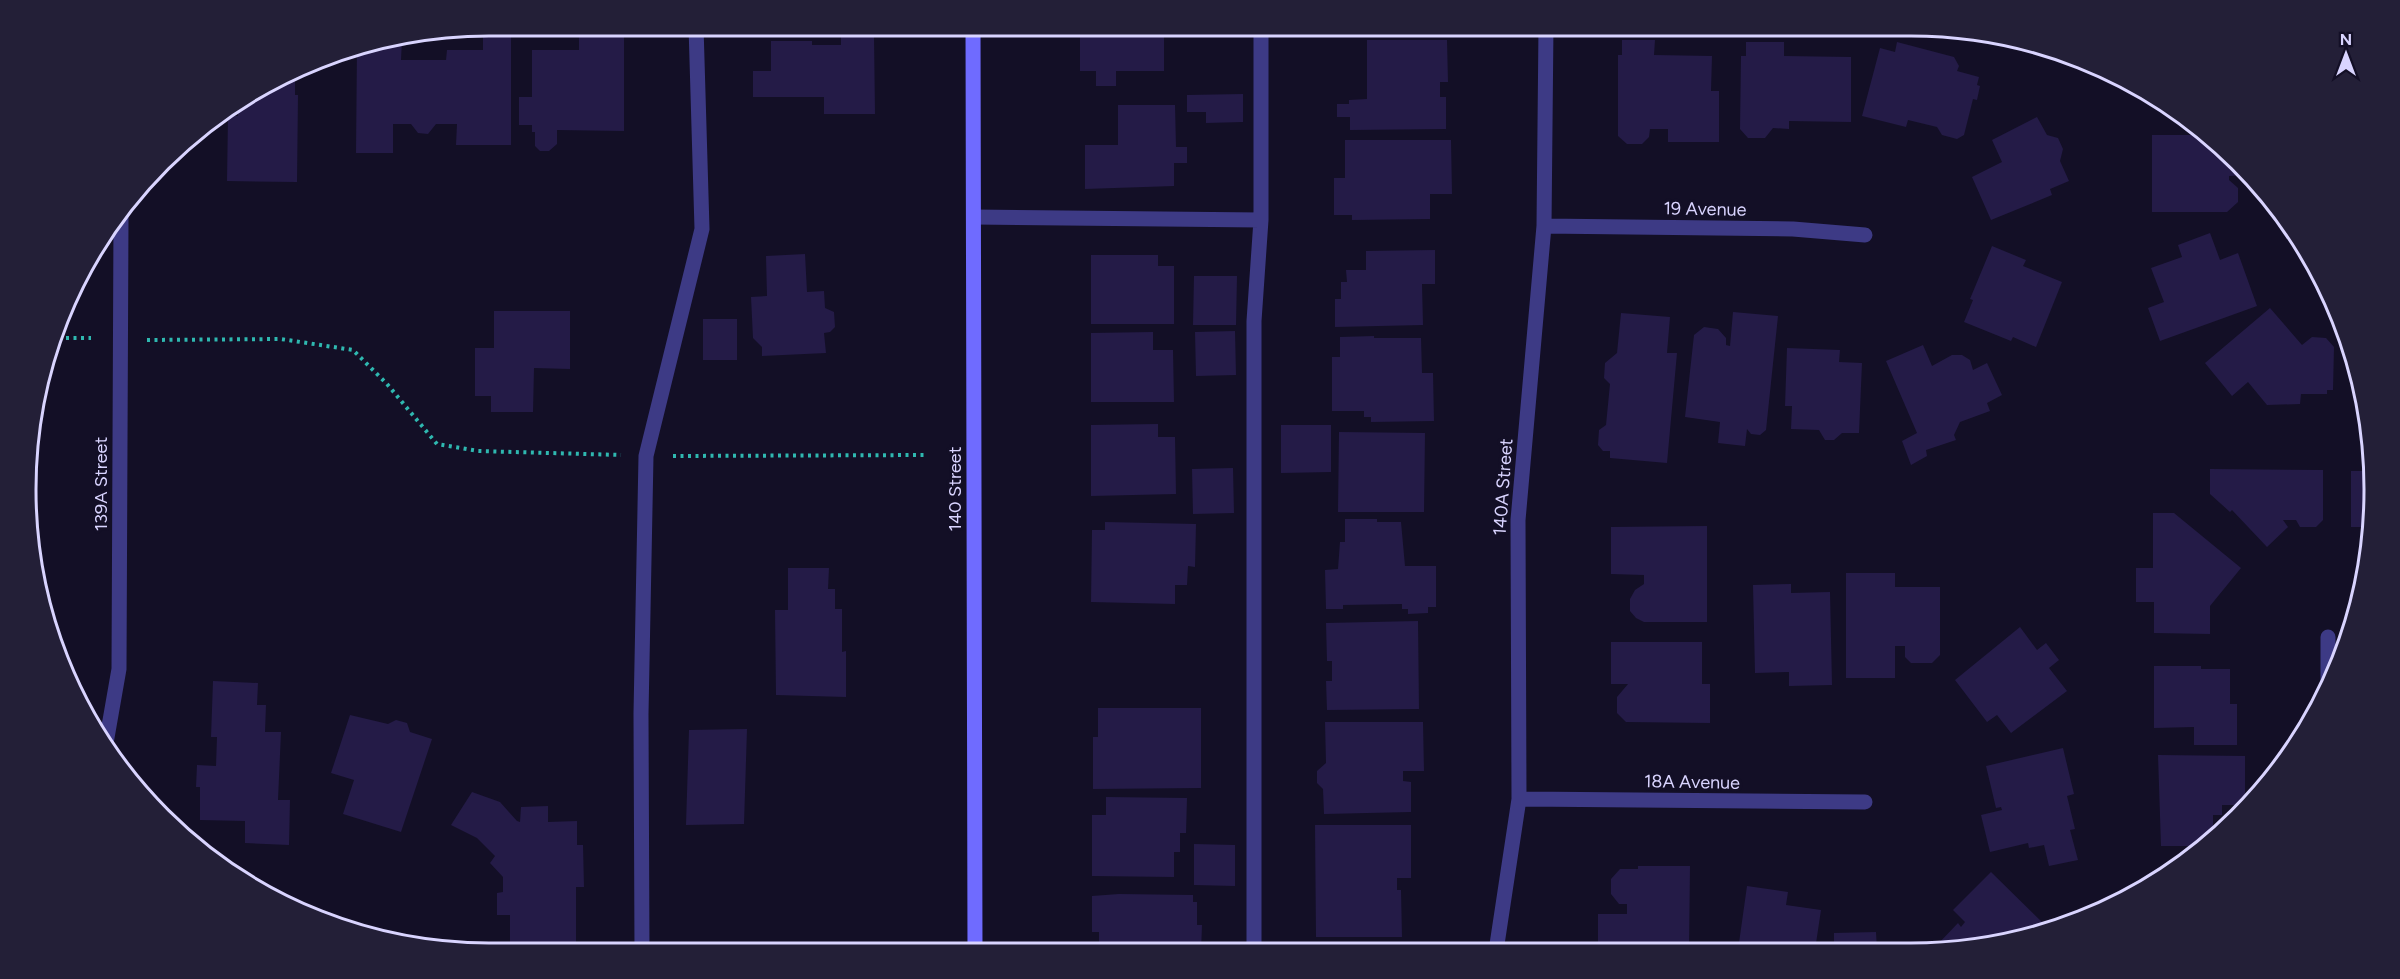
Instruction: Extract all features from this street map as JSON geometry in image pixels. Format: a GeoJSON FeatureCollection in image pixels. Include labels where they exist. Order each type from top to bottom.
{"type":"FeatureCollection","features":[{"type":"Feature","properties":{"kind":"main road","name":"140 Street"},"geometry":{"type":"LineString","coordinates":[[973,36],[975,943]]}},
{"type":"Feature","properties":{"kind":"street"},"geometry":{"type":"LineString","coordinates":[[642,943],[641,714],[646,456],[702,229],[696,36]]}},
{"type":"Feature","properties":{"kind":"street"},"geometry":{"type":"LineString","coordinates":[[1254,943],[1254,321],[1261,220],[1261,36]]}},
{"type":"Feature","properties":{"kind":"street","name":"140A Street"},"geometry":{"type":"LineString","coordinates":[[1497,943],[1519,799],[1518,520],[1544,226],[1546,36]]}},
{"type":"Feature","properties":{"kind":"street"},"geometry":{"type":"LineString","coordinates":[[974,217],[1261,220]]}},
{"type":"Feature","properties":{"kind":"street","name":"139A Street"},"geometry":{"type":"LineString","coordinates":[[108,734],[119,669],[121,226]]}},
{"type":"Feature","properties":{"kind":"street","name":"19 Avenue"},"geometry":{"type":"LineString","coordinates":[[1544,226],[1792,229],[1865,235]]}},
{"type":"Feature","properties":{"kind":"street"},"geometry":{"type":"LineString","coordinates":[[2328,637],[2328,665]]}},
{"type":"Feature","properties":{"kind":"street","name":"18A Avenue"},"geometry":{"type":"LineString","coordinates":[[1519,799],[1865,802]]}},
{"type":"Feature","properties":{"kind":"path"},"geometry":{"type":"LineString","coordinates":[[62,338],[91,338]]}},
{"type":"Feature","properties":{"kind":"path"},"geometry":{"type":"LineString","coordinates":[[146,340],[281,339],[353,350],[387,384],[436,444],[478,451],[646,456],[928,455]]}},
{"type":"Feature","properties":{"kind":"building"},"geometry":{"type":"Polygon","coordinates":[[[483,36],[511,36],[511,145],[456,145],[457,124],[436,124],[428,134],[418,133],[411,124],[393,124],[393,153],[356,153],[357,56],[402,45],[401,60],[446,60],[447,50],[483,50],[483,36]]]}},
{"type":"Feature","properties":{"kind":"building"},"geometry":{"type":"Polygon","coordinates":[[[579,36],[624,36],[624,131],[557,130],[557,144],[549,151],[540,151],[535,146],[535,132],[532,132],[532,125],[519,125],[519,97],[532,97],[532,50],[579,50],[579,36]]]}},
{"type":"Feature","properties":{"kind":"building"},"geometry":{"type":"Polygon","coordinates":[[[841,36],[874,36],[875,114],[824,114],[824,97],[753,97],[753,71],[771,71],[771,41],[812,41],[812,45],[841,45],[841,36]]]}},
{"type":"Feature","properties":{"kind":"building"},"geometry":{"type":"Polygon","coordinates":[[[1080,36],[1164,36],[1164,71],[1116,71],[1116,86],[1096,86],[1096,71],[1080,71],[1080,36]]]}},
{"type":"Feature","properties":{"kind":"building"},"geometry":{"type":"Polygon","coordinates":[[[1367,40],[1447,40],[1448,82],[1440,82],[1440,97],[1446,97],[1446,129],[1350,130],[1350,117],[1337,117],[1337,104],[1349,104],[1349,100],[1367,99],[1367,40]]]}},
{"type":"Feature","properties":{"kind":"building"},"geometry":{"type":"Polygon","coordinates":[[[1622,40],[1655,40],[1654,55],[1712,56],[1711,91],[1719,91],[1719,142],[1668,142],[1668,129],[1650,129],[1649,137],[1642,144],[1627,144],[1618,136],[1618,55],[1622,55],[1622,40]]]}},
{"type":"Feature","properties":{"kind":"building"},"geometry":{"type":"Polygon","coordinates":[[[1746,42],[1784,42],[1784,56],[1851,57],[1851,122],[1789,121],[1789,129],[1773,128],[1765,138],[1748,138],[1740,129],[1741,56],[1746,56],[1746,42]]]}},
{"type":"Feature","properties":{"kind":"building"},"geometry":{"type":"Polygon","coordinates":[[[1897,42],[1954,57],[1959,66],[1957,71],[1979,77],[1977,100],[1973,99],[1964,135],[1957,139],[1942,135],[1937,127],[1908,120],[1906,127],[1862,116],[1880,48],[1895,52],[1897,42]]]}},
{"type":"Feature","properties":{"kind":"building"},"geometry":{"type":"Polygon","coordinates":[[[295,80],[295,95],[298,95],[297,182],[227,181],[228,119],[238,116],[238,112],[295,80]]]}},
{"type":"Feature","properties":{"kind":"building"},"geometry":{"type":"Polygon","coordinates":[[[1243,94],[1243,122],[1206,123],[1206,112],[1187,112],[1187,95],[1243,94]]]}},
{"type":"Feature","properties":{"kind":"building"},"geometry":{"type":"Polygon","coordinates":[[[1118,105],[1175,105],[1176,147],[1187,147],[1187,163],[1174,163],[1174,186],[1085,189],[1085,145],[1118,145],[1118,105]]]}},
{"type":"Feature","properties":{"kind":"building"},"geometry":{"type":"Polygon","coordinates":[[[2037,117],[2047,135],[2058,138],[2063,149],[2060,161],[2069,181],[2050,189],[2052,195],[1991,220],[1972,177],[2002,162],[1992,140],[2037,117]]]}},
{"type":"Feature","properties":{"kind":"building"},"geometry":{"type":"Polygon","coordinates":[[[2152,135],[2193,135],[2237,176],[2229,176],[2229,180],[2238,188],[2238,202],[2227,212],[2152,212],[2152,135]]]}},
{"type":"Feature","properties":{"kind":"building"},"geometry":{"type":"Polygon","coordinates":[[[1345,140],[1451,140],[1452,194],[1430,194],[1430,219],[1352,220],[1352,215],[1334,215],[1334,178],[1345,178],[1345,140]]]}},
{"type":"Feature","properties":{"kind":"building"},"geometry":{"type":"Polygon","coordinates":[[[2210,233],[2220,260],[2238,253],[2257,306],[2160,341],[2148,308],[2164,302],[2151,268],[2182,257],[2178,245],[2210,233]]]}},
{"type":"Feature","properties":{"kind":"building"},"geometry":{"type":"Polygon","coordinates":[[[1992,246],[2026,260],[2023,266],[2062,282],[2036,347],[2013,337],[2011,341],[1964,322],[1973,300],[1970,299],[1992,246]]]}},
{"type":"Feature","properties":{"kind":"building"},"geometry":{"type":"Polygon","coordinates":[[[1435,250],[1435,284],[1422,284],[1423,325],[1335,327],[1335,299],[1341,299],[1341,282],[1347,282],[1346,270],[1366,270],[1366,251],[1435,250]]]}},
{"type":"Feature","properties":{"kind":"building"},"geometry":{"type":"Polygon","coordinates":[[[805,254],[807,292],[824,291],[825,308],[834,312],[835,327],[830,332],[824,333],[826,353],[762,356],[762,347],[753,338],[751,297],[767,296],[766,256],[805,254]]]}},
{"type":"Feature","properties":{"kind":"building"},"geometry":{"type":"Polygon","coordinates":[[[1091,255],[1158,255],[1158,266],[1174,266],[1174,324],[1091,324],[1091,255]]]}},
{"type":"Feature","properties":{"kind":"building"},"geometry":{"type":"Polygon","coordinates":[[[1194,276],[1237,276],[1236,325],[1193,325],[1194,276]]]}},
{"type":"Feature","properties":{"kind":"building"},"geometry":{"type":"Polygon","coordinates":[[[2270,308],[2302,345],[2312,337],[2326,338],[2334,347],[2333,390],[2327,390],[2327,394],[2301,394],[2300,404],[2267,405],[2248,382],[2232,396],[2205,363],[2270,308]]]}},
{"type":"Feature","properties":{"kind":"building"},"geometry":{"type":"Polygon","coordinates":[[[494,311],[570,311],[570,369],[534,368],[533,412],[491,412],[491,396],[475,396],[475,348],[494,348],[494,311]]]}},
{"type":"Feature","properties":{"kind":"building"},"geometry":{"type":"Polygon","coordinates":[[[1733,312],[1778,316],[1766,430],[1760,435],[1751,434],[1747,429],[1745,446],[1718,443],[1720,422],[1685,417],[1694,335],[1704,327],[1718,329],[1726,338],[1726,345],[1730,346],[1733,312]]]}},
{"type":"Feature","properties":{"kind":"building"},"geometry":{"type":"Polygon","coordinates":[[[1621,313],[1670,317],[1667,353],[1677,353],[1667,463],[1610,458],[1610,451],[1603,451],[1598,445],[1599,430],[1606,425],[1610,384],[1604,378],[1605,363],[1617,353],[1621,313]]]}},
{"type":"Feature","properties":{"kind":"building"},"geometry":{"type":"Polygon","coordinates":[[[703,319],[737,319],[737,360],[703,360],[703,319]]]}},
{"type":"Feature","properties":{"kind":"building"},"geometry":{"type":"Polygon","coordinates":[[[1235,331],[1236,375],[1196,376],[1195,332],[1235,331]]]}},
{"type":"Feature","properties":{"kind":"building"},"geometry":{"type":"Polygon","coordinates":[[[1153,332],[1153,350],[1173,350],[1174,402],[1091,402],[1091,333],[1153,332]]]}},
{"type":"Feature","properties":{"kind":"building"},"geometry":{"type":"Polygon","coordinates":[[[1374,336],[1374,338],[1421,338],[1422,373],[1433,373],[1434,421],[1371,422],[1371,417],[1364,417],[1364,411],[1332,411],[1332,357],[1340,357],[1340,337],[1374,336]]]}},
{"type":"Feature","properties":{"kind":"building"},"geometry":{"type":"Polygon","coordinates":[[[1923,345],[1932,366],[1952,355],[1962,355],[1970,360],[1973,370],[1987,363],[2002,395],[1987,403],[1990,411],[1960,422],[1954,435],[1956,440],[1926,450],[1927,456],[1911,465],[1902,441],[1917,433],[1886,361],[1923,345]]]}},
{"type":"Feature","properties":{"kind":"building"},"geometry":{"type":"Polygon","coordinates":[[[1787,348],[1840,350],[1839,362],[1862,363],[1859,433],[1842,433],[1834,440],[1825,440],[1819,430],[1791,429],[1792,406],[1785,406],[1787,348]]]}},
{"type":"Feature","properties":{"kind":"building"},"geometry":{"type":"Polygon","coordinates":[[[1158,424],[1158,437],[1175,437],[1176,494],[1091,496],[1091,425],[1158,424]]]}},
{"type":"Feature","properties":{"kind":"building"},"geometry":{"type":"Polygon","coordinates":[[[1281,425],[1331,425],[1331,472],[1281,473],[1281,425]]]}},
{"type":"Feature","properties":{"kind":"building"},"geometry":{"type":"Polygon","coordinates":[[[1339,432],[1425,433],[1424,512],[1338,512],[1339,432]]]}},
{"type":"Feature","properties":{"kind":"building"},"geometry":{"type":"Polygon","coordinates":[[[1233,468],[1234,513],[1193,514],[1192,469],[1233,468]]]}},
{"type":"Feature","properties":{"kind":"building"},"geometry":{"type":"Polygon","coordinates":[[[2210,469],[2323,470],[2323,520],[2316,527],[2300,527],[2296,520],[2283,520],[2288,527],[2267,547],[2232,510],[2230,512],[2210,494],[2210,469]]]}},
{"type":"Feature","properties":{"kind":"building"},"geometry":{"type":"Polygon","coordinates":[[[2351,471],[2363,471],[2362,527],[2351,527],[2351,471]]]}},
{"type":"Feature","properties":{"kind":"building"},"geometry":{"type":"Polygon","coordinates":[[[2153,513],[2174,513],[2241,568],[2210,606],[2210,634],[2154,633],[2154,602],[2136,602],[2136,568],[2153,568],[2153,513]]]}},
{"type":"Feature","properties":{"kind":"building"},"geometry":{"type":"Polygon","coordinates":[[[1345,519],[1401,522],[1405,566],[1436,566],[1436,607],[1428,607],[1428,613],[1408,614],[1408,609],[1402,609],[1402,604],[1343,605],[1343,609],[1326,609],[1325,570],[1338,569],[1340,542],[1345,542],[1345,519]]]}},
{"type":"Feature","properties":{"kind":"building"},"geometry":{"type":"Polygon","coordinates":[[[1105,522],[1196,524],[1195,567],[1188,566],[1187,585],[1175,585],[1175,604],[1091,602],[1092,530],[1105,530],[1105,522]]]}},
{"type":"Feature","properties":{"kind":"building"},"geometry":{"type":"Polygon","coordinates":[[[1707,526],[1707,622],[1644,622],[1636,618],[1630,611],[1630,599],[1635,590],[1644,584],[1644,575],[1611,574],[1611,527],[1707,526]]]}},
{"type":"Feature","properties":{"kind":"building"},"geometry":{"type":"Polygon","coordinates":[[[788,568],[829,568],[828,589],[835,589],[835,609],[842,609],[842,652],[846,651],[846,697],[776,695],[775,610],[788,610],[788,568]]]}},
{"type":"Feature","properties":{"kind":"building"},"geometry":{"type":"Polygon","coordinates":[[[1846,573],[1895,573],[1895,587],[1940,587],[1940,655],[1932,663],[1911,663],[1905,657],[1905,646],[1895,646],[1895,678],[1846,678],[1846,573]]]}},
{"type":"Feature","properties":{"kind":"building"},"geometry":{"type":"Polygon","coordinates":[[[1791,584],[1791,593],[1830,592],[1832,685],[1789,686],[1789,672],[1755,673],[1753,585],[1791,584]]]}},
{"type":"Feature","properties":{"kind":"building"},"geometry":{"type":"Polygon","coordinates":[[[1418,621],[1419,709],[1327,710],[1326,681],[1332,681],[1332,661],[1327,661],[1326,623],[1418,621]]]}},
{"type":"Feature","properties":{"kind":"building"},"geometry":{"type":"Polygon","coordinates":[[[2020,627],[2037,650],[2046,643],[2059,660],[2049,668],[2067,691],[2011,733],[1997,715],[1987,722],[1955,680],[2020,627]]]}},
{"type":"Feature","properties":{"kind":"building"},"geometry":{"type":"Polygon","coordinates":[[[1611,642],[1702,642],[1702,684],[1710,684],[1710,723],[1626,722],[1617,713],[1617,697],[1628,684],[1611,684],[1611,642]]]}},
{"type":"Feature","properties":{"kind":"building"},"geometry":{"type":"Polygon","coordinates":[[[2154,666],[2201,666],[2201,669],[2230,669],[2230,704],[2237,704],[2237,745],[2194,745],[2194,727],[2154,728],[2154,666]]]}},
{"type":"Feature","properties":{"kind":"building"},"geometry":{"type":"Polygon","coordinates":[[[213,681],[258,683],[257,705],[266,705],[265,732],[281,732],[278,800],[290,800],[289,845],[245,843],[245,821],[200,820],[200,787],[196,787],[197,765],[216,766],[217,737],[211,737],[213,681]]]}},
{"type":"Feature","properties":{"kind":"building"},"geometry":{"type":"Polygon","coordinates":[[[1098,708],[1201,708],[1201,788],[1093,789],[1093,737],[1098,737],[1098,708]]]}},
{"type":"Feature","properties":{"kind":"building"},"geometry":{"type":"Polygon","coordinates":[[[350,715],[388,724],[396,720],[407,723],[410,732],[432,739],[401,832],[343,814],[354,780],[331,773],[350,715]]]}},
{"type":"Feature","properties":{"kind":"building"},"geometry":{"type":"Polygon","coordinates":[[[1325,722],[1423,722],[1424,771],[1403,771],[1403,781],[1411,782],[1411,812],[1324,814],[1323,789],[1317,783],[1317,771],[1326,763],[1325,722]]]}},
{"type":"Feature","properties":{"kind":"building"},"geometry":{"type":"Polygon","coordinates":[[[747,729],[744,824],[686,825],[689,730],[747,729]]]}},
{"type":"Feature","properties":{"kind":"building"},"geometry":{"type":"Polygon","coordinates":[[[2063,748],[2074,794],[2067,796],[2075,829],[2070,830],[2078,860],[2049,866],[2044,845],[2029,848],[2028,843],[1990,852],[1981,815],[2002,810],[2001,807],[1996,808],[1986,766],[2063,748]]]}},
{"type":"Feature","properties":{"kind":"building"},"geometry":{"type":"Polygon","coordinates":[[[2158,755],[2245,756],[2245,795],[2236,805],[2222,805],[2222,815],[2213,815],[2213,827],[2191,846],[2161,846],[2158,755]]]}},
{"type":"Feature","properties":{"kind":"building"},"geometry":{"type":"Polygon","coordinates":[[[472,792],[500,802],[520,822],[521,807],[548,806],[548,822],[577,821],[577,845],[583,845],[584,887],[576,887],[576,943],[510,943],[510,915],[497,915],[497,893],[503,892],[503,877],[490,863],[495,856],[477,838],[451,825],[472,792]]]}},
{"type":"Feature","properties":{"kind":"building"},"geometry":{"type":"Polygon","coordinates":[[[1106,797],[1187,798],[1186,833],[1180,833],[1180,852],[1174,852],[1174,877],[1092,876],[1092,815],[1106,815],[1106,797]]]}},
{"type":"Feature","properties":{"kind":"building"},"geometry":{"type":"Polygon","coordinates":[[[1315,825],[1411,825],[1411,878],[1397,878],[1397,890],[1401,890],[1402,937],[1316,937],[1315,825]]]}},
{"type":"Feature","properties":{"kind":"building"},"geometry":{"type":"Polygon","coordinates":[[[1194,844],[1235,845],[1235,886],[1194,885],[1194,844]]]}},
{"type":"Feature","properties":{"kind":"building"},"geometry":{"type":"Polygon","coordinates":[[[1638,866],[1690,866],[1689,943],[1598,943],[1598,914],[1627,914],[1627,904],[1619,904],[1611,894],[1611,879],[1620,869],[1638,869],[1638,866]]]}},
{"type":"Feature","properties":{"kind":"building"},"geometry":{"type":"Polygon","coordinates":[[[1991,872],[2043,923],[1999,934],[1940,942],[1958,923],[1961,927],[1965,922],[1953,910],[1991,872]]]}},
{"type":"Feature","properties":{"kind":"building"},"geometry":{"type":"Polygon","coordinates":[[[1747,886],[1788,892],[1786,905],[1821,910],[1816,943],[1739,943],[1747,886]]]}},
{"type":"Feature","properties":{"kind":"building"},"geometry":{"type":"Polygon","coordinates":[[[1193,895],[1193,902],[1197,902],[1197,925],[1202,925],[1201,943],[1099,943],[1099,932],[1092,932],[1092,896],[1193,895]]]}},
{"type":"Feature","properties":{"kind":"building"},"geometry":{"type":"Polygon","coordinates":[[[1876,932],[1877,943],[1834,943],[1834,933],[1876,932]]]}}]}
